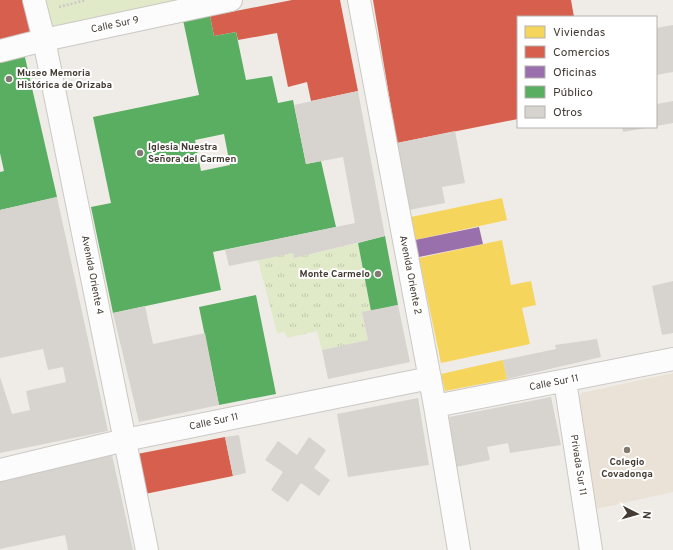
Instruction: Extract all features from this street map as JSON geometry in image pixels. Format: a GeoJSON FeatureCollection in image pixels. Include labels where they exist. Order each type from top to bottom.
{"type":"FeatureCollection","features":[{"type":"Feature","properties":{"kind":"street","name":"Avenida Oriente 4"},"geometry":{"type":"LineString","coordinates":[[34,0],[44,40],[148,550]]}},
{"type":"Feature","properties":{"kind":"street","name":"Calle Sur 9"},"geometry":{"type":"LineString","coordinates":[[0,51],[44,40],[230,0]]}},
{"type":"Feature","properties":{"kind":"street","name":"Avenida Oriente 2"},"geometry":{"type":"LineString","coordinates":[[359,0],[430,378],[459,550]]}},
{"type":"Feature","properties":{"kind":"street","name":"Calle Sur 11"},"geometry":{"type":"LineString","coordinates":[[435,406],[673,359]]}},
{"type":"Feature","properties":{"kind":"street","name":"Calle Sur 11"},"geometry":{"type":"LineString","coordinates":[[0,470],[125,440],[430,378]]}},
{"type":"Feature","properties":{"kind":"street","name":"Privada Sur 11"},"geometry":{"type":"LineString","coordinates":[[564,381],[591,550]]}},
{"type":"Feature","properties":{"kind":"path"},"geometry":{"type":"LineString","coordinates":[[56,7],[86,0]]}},
{"type":"Feature","properties":{"kind":"shaded area","name":"Colegio Covadonga"},"geometry":{"type":"Polygon","coordinates":[[[673,373],[673,492],[592,510],[574,407],[581,393],[673,373]]]}},
{"type":"Feature","properties":{"kind":"green space"},"geometry":{"type":"Polygon","coordinates":[[[44,0],[187,0],[51,27],[44,0]]]}},
{"type":"Feature","properties":{"kind":"green space"},"geometry":{"type":"Polygon","coordinates":[[[358,243],[371,311],[362,313],[368,340],[322,350],[317,331],[287,338],[285,332],[277,333],[258,260],[293,253],[294,258],[358,243]]]}},
{"type":"Feature","properties":{"kind":"building: Viviendas"},"geometry":{"type":"Polygon","coordinates":[[[502,198],[507,220],[415,240],[411,217],[502,198]]]}},
{"type":"Feature","properties":{"kind":"building: Viviendas"},"geometry":{"type":"Polygon","coordinates":[[[502,240],[511,285],[531,281],[536,305],[522,308],[530,344],[441,363],[419,258],[502,240]]]}},
{"type":"Feature","properties":{"kind":"building: Viviendas"},"geometry":{"type":"Polygon","coordinates":[[[503,360],[507,379],[445,391],[441,374],[503,360]]]}},
{"type":"Feature","properties":{"kind":"building: Comercios"},"geometry":{"type":"Polygon","coordinates":[[[0,0],[22,0],[31,33],[0,40],[0,0]]]}},
{"type":"Feature","properties":{"kind":"building: Comercios"},"geometry":{"type":"Polygon","coordinates":[[[292,0],[340,0],[358,91],[311,101],[307,82],[288,87],[277,33],[238,40],[236,32],[214,36],[210,16],[292,0]]]}},
{"type":"Feature","properties":{"kind":"building: Comercios"},"geometry":{"type":"Polygon","coordinates":[[[373,0],[571,0],[574,16],[517,16],[517,119],[397,143],[373,0]]]}},
{"type":"Feature","properties":{"kind":"building: Comercios"},"geometry":{"type":"Polygon","coordinates":[[[225,437],[233,476],[145,494],[137,454],[225,437]]]}},
{"type":"Feature","properties":{"kind":"building: Oficinas"},"geometry":{"type":"Polygon","coordinates":[[[479,227],[483,244],[419,257],[415,240],[479,227]]]}},
{"type":"Feature","properties":{"kind":"building: Público"},"geometry":{"type":"Polygon","coordinates":[[[210,16],[214,36],[236,32],[246,80],[272,76],[278,103],[293,100],[306,164],[321,161],[336,227],[213,252],[221,290],[113,313],[91,207],[111,203],[93,117],[199,95],[183,20],[210,16]],[[224,134],[195,140],[201,171],[230,165],[224,134]]]}},
{"type":"Feature","properties":{"kind":"building: Público"},"geometry":{"type":"Polygon","coordinates":[[[24,53],[57,197],[0,210],[0,172],[4,171],[0,153],[0,58],[24,53]]]}},
{"type":"Feature","properties":{"kind":"building: Público","name":"Monte Carmelo"},"geometry":{"type":"Polygon","coordinates":[[[385,236],[398,305],[371,311],[358,243],[385,236]]]}},
{"type":"Feature","properties":{"kind":"building: Público"},"geometry":{"type":"Polygon","coordinates":[[[256,295],[276,394],[219,405],[199,307],[256,295]]]}},
{"type":"Feature","properties":{"kind":"building: Otros"},"geometry":{"type":"Polygon","coordinates":[[[673,25],[673,72],[657,75],[657,28],[673,25]]]}},
{"type":"Feature","properties":{"kind":"building: Otros"},"geometry":{"type":"Polygon","coordinates":[[[358,91],[385,236],[294,258],[293,253],[229,266],[225,250],[355,223],[343,157],[306,164],[294,105],[358,91]]]}},
{"type":"Feature","properties":{"kind":"building: Otros"},"geometry":{"type":"Polygon","coordinates":[[[673,101],[673,123],[657,126],[657,104],[673,101]]]}},
{"type":"Feature","properties":{"kind":"building: Otros"},"geometry":{"type":"Polygon","coordinates":[[[622,128],[646,128],[623,132],[622,128]]]}},
{"type":"Feature","properties":{"kind":"building: Otros"},"geometry":{"type":"Polygon","coordinates":[[[455,131],[465,183],[442,187],[445,203],[409,210],[397,143],[455,131]]]}},
{"type":"Feature","properties":{"kind":"building: Otros"},"geometry":{"type":"Polygon","coordinates":[[[57,197],[108,431],[0,453],[0,377],[12,414],[30,410],[26,391],[66,382],[63,367],[48,370],[43,349],[0,358],[0,210],[57,197]]]}},
{"type":"Feature","properties":{"kind":"building: Otros"},"geometry":{"type":"Polygon","coordinates":[[[673,281],[673,333],[662,335],[652,286],[673,281]]]}},
{"type":"Feature","properties":{"kind":"building: Otros"},"geometry":{"type":"Polygon","coordinates":[[[398,305],[410,362],[328,379],[322,350],[368,340],[362,312],[398,305]]]}},
{"type":"Feature","properties":{"kind":"building: Otros"},"geometry":{"type":"Polygon","coordinates":[[[145,306],[153,344],[205,333],[219,405],[139,422],[113,313],[145,306]]]}},
{"type":"Feature","properties":{"kind":"building: Otros"},"geometry":{"type":"Polygon","coordinates":[[[597,339],[601,357],[507,379],[503,360],[556,349],[555,345],[597,339]]]}},
{"type":"Feature","properties":{"kind":"building: Otros"},"geometry":{"type":"Polygon","coordinates":[[[551,397],[561,445],[510,453],[508,443],[487,447],[490,460],[456,467],[449,417],[551,397]]]}},
{"type":"Feature","properties":{"kind":"building: Otros"},"geometry":{"type":"Polygon","coordinates":[[[418,398],[429,465],[348,477],[337,414],[418,398]]]}},
{"type":"Feature","properties":{"kind":"building: Otros"},"geometry":{"type":"Polygon","coordinates":[[[239,435],[246,473],[233,476],[225,437],[239,435]]]}},
{"type":"Feature","properties":{"kind":"building: Otros"},"geometry":{"type":"Polygon","coordinates":[[[309,437],[326,450],[314,468],[330,480],[319,496],[301,483],[288,502],[271,490],[283,472],[265,460],[278,441],[297,455],[309,437]]]}},
{"type":"Feature","properties":{"kind":"building: Otros"},"geometry":{"type":"Polygon","coordinates":[[[112,455],[133,550],[68,550],[65,535],[0,549],[0,479],[54,469],[112,455]]]}},
{"type":"Feature","properties":{"kind":"place","name":"Museo Memoria Histórica de Orizaba"},"geometry":{"type":"Point","coordinates":[9,79]}},
{"type":"Feature","properties":{"kind":"place","name":"Iglesia Nuestra Señora del Carmen"},"geometry":{"type":"Point","coordinates":[140,153]}},
{"type":"Feature","properties":{"kind":"place","name":"Monte Carmelo"},"geometry":{"type":"Point","coordinates":[378,274]}},
{"type":"Feature","properties":{"kind":"place","name":"Colegio Covadonga"},"geometry":{"type":"Point","coordinates":[627,450]}}]}
